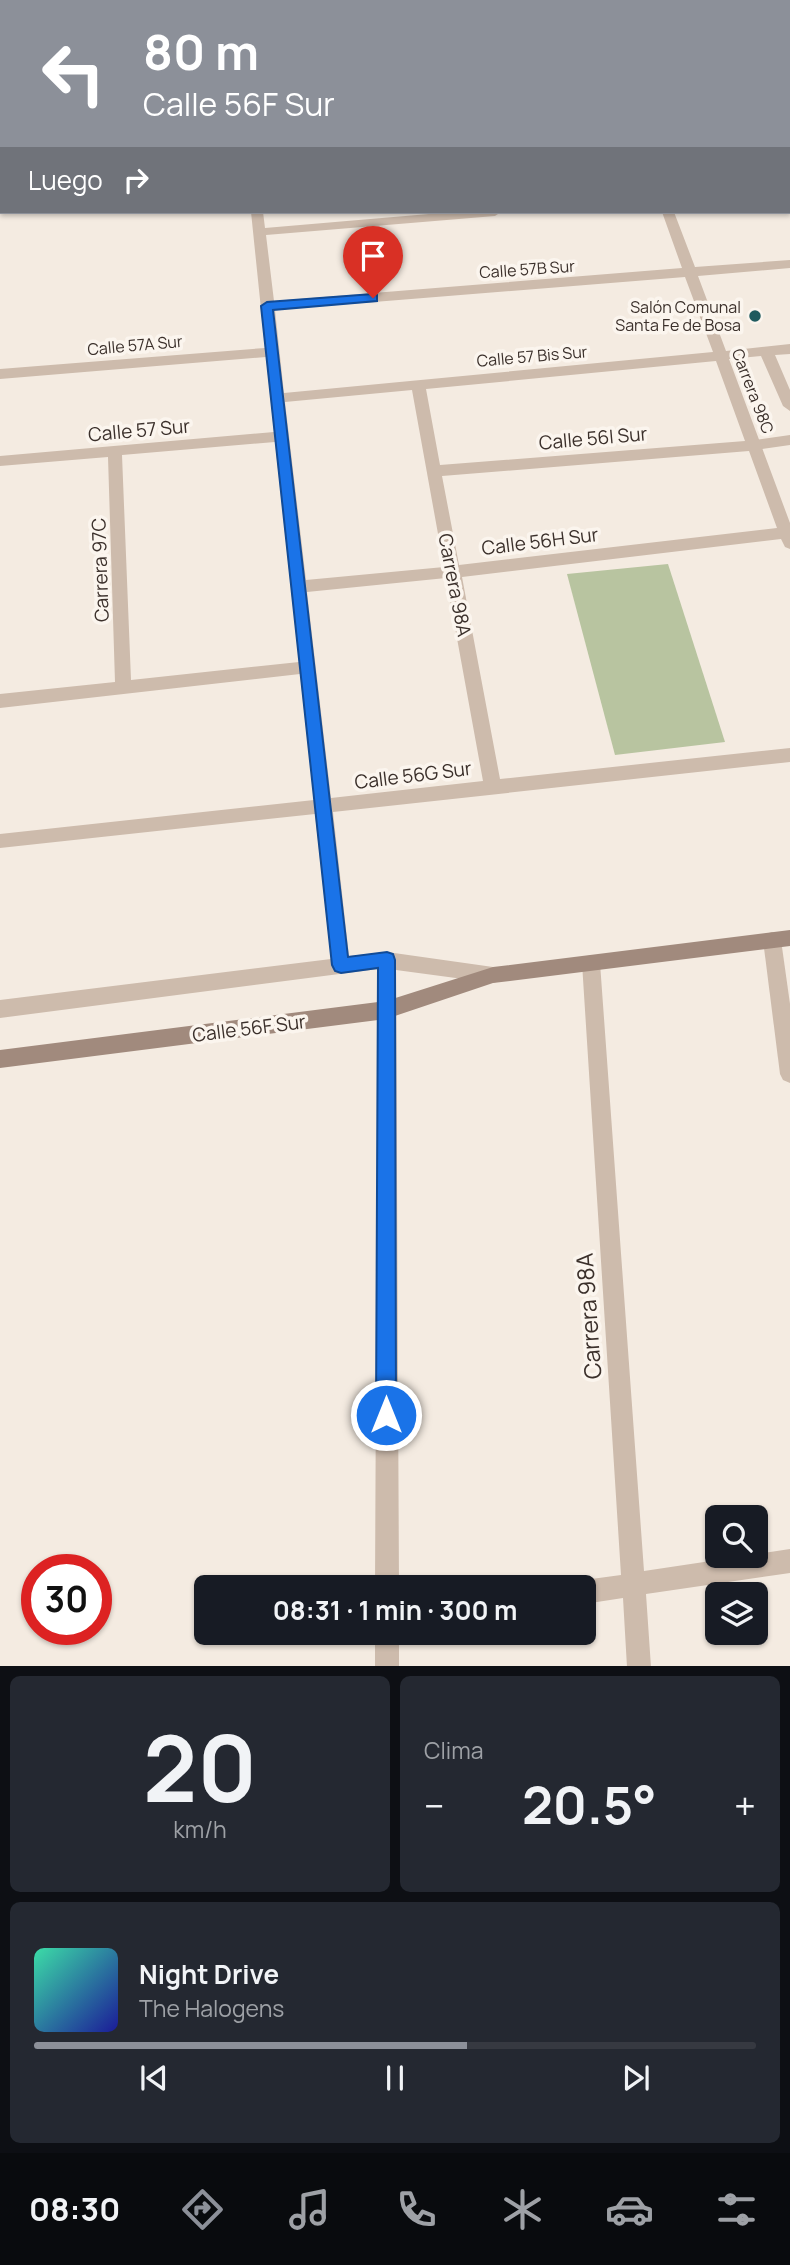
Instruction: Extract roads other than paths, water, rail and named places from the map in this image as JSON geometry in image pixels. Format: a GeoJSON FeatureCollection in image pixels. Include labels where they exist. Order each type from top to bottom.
{"type":"FeatureCollection","features":[{"type":"Feature","properties":{"kind":"street"},"geometry":{"type":"LineString","coordinates":[[257,214],[341,965]]}},
{"type":"Feature","properties":{"kind":"street"},"geometry":{"type":"LineString","coordinates":[[259,232],[387,216],[441,214]]}},
{"type":"Feature","properties":{"kind":"street","name":"Carrera 98C"},"geometry":{"type":"LineString","coordinates":[[669,214],[788,538]]}},
{"type":"Feature","properties":{"kind":"street","name":"Calle 57B Sur"},"geometry":{"type":"LineString","coordinates":[[267,306],[790,264]]}},
{"type":"Feature","properties":{"kind":"street","name":"Calle 57 Bis Sur"},"geometry":{"type":"LineString","coordinates":[[277,398],[790,349]]}},
{"type":"Feature","properties":{"kind":"street"},"geometry":{"type":"LineString","coordinates":[[766,351],[790,406]]}},
{"type":"Feature","properties":{"kind":"street","name":"Calle 57A Sur"},"geometry":{"type":"LineString","coordinates":[[0,374],[272,352]]}},
{"type":"Feature","properties":{"kind":"street","name":"Carrera 98A"},"geometry":{"type":"LineString","coordinates":[[418,384],[493,787]]}},
{"type":"Feature","properties":{"kind":"street","name":"Calle 57 Sur"},"geometry":{"type":"LineString","coordinates":[[0,461],[282,436]]}},
{"type":"Feature","properties":{"kind":"street","name":"Calle 56I Sur"},"geometry":{"type":"LineString","coordinates":[[434,471],[790,440]]}},
{"type":"Feature","properties":{"kind":"street","name":"Carrera 97C"},"geometry":{"type":"LineString","coordinates":[[115,451],[123,687]]}},
{"type":"Feature","properties":{"kind":"street","name":"Calle 56H Sur"},"geometry":{"type":"LineString","coordinates":[[298,587],[788,538]]}},
{"type":"Feature","properties":{"kind":"street"},"geometry":{"type":"LineString","coordinates":[[0,701],[307,667]]}},
{"type":"Feature","properties":{"kind":"street","name":"Calle 56G Sur"},"geometry":{"type":"LineString","coordinates":[[0,841],[790,755]]}},
{"type":"Feature","properties":{"kind":"street"},"geometry":{"type":"LineString","coordinates":[[781,939],[790,1074]]}},
{"type":"Feature","properties":{"kind":"street","name":"Calle 56F Sur"},"geometry":{"type":"LineString","coordinates":[[0,1059],[386,1010],[493,975],[781,939]]}},
{"type":"Feature","properties":{"kind":"street"},"geometry":{"type":"LineString","coordinates":[[387,960],[387,1575]]}},
{"type":"Feature","properties":{"kind":"street","name":"Calle 56F Sur"},"geometry":{"type":"LineString","coordinates":[[0,1009],[387,960],[493,975]]}},
{"type":"Feature","properties":{"kind":"street","name":"Carrera 98A"},"geometry":{"type":"LineString","coordinates":[[591,962],[639,1666]]}},
{"type":"Feature","properties":{"kind":"street"},"geometry":{"type":"LineString","coordinates":[[596,1590],[790,1561]]}},
{"type":"Feature","properties":{"kind":"street"},"geometry":{"type":"LineString","coordinates":[[387,1645],[387,1666]]}},
{"type":"Feature","properties":{"kind":"place","name":"Salón Comunal Santa Fe de Bosa"},"geometry":{"type":"Point","coordinates":[755,316]}}]}
